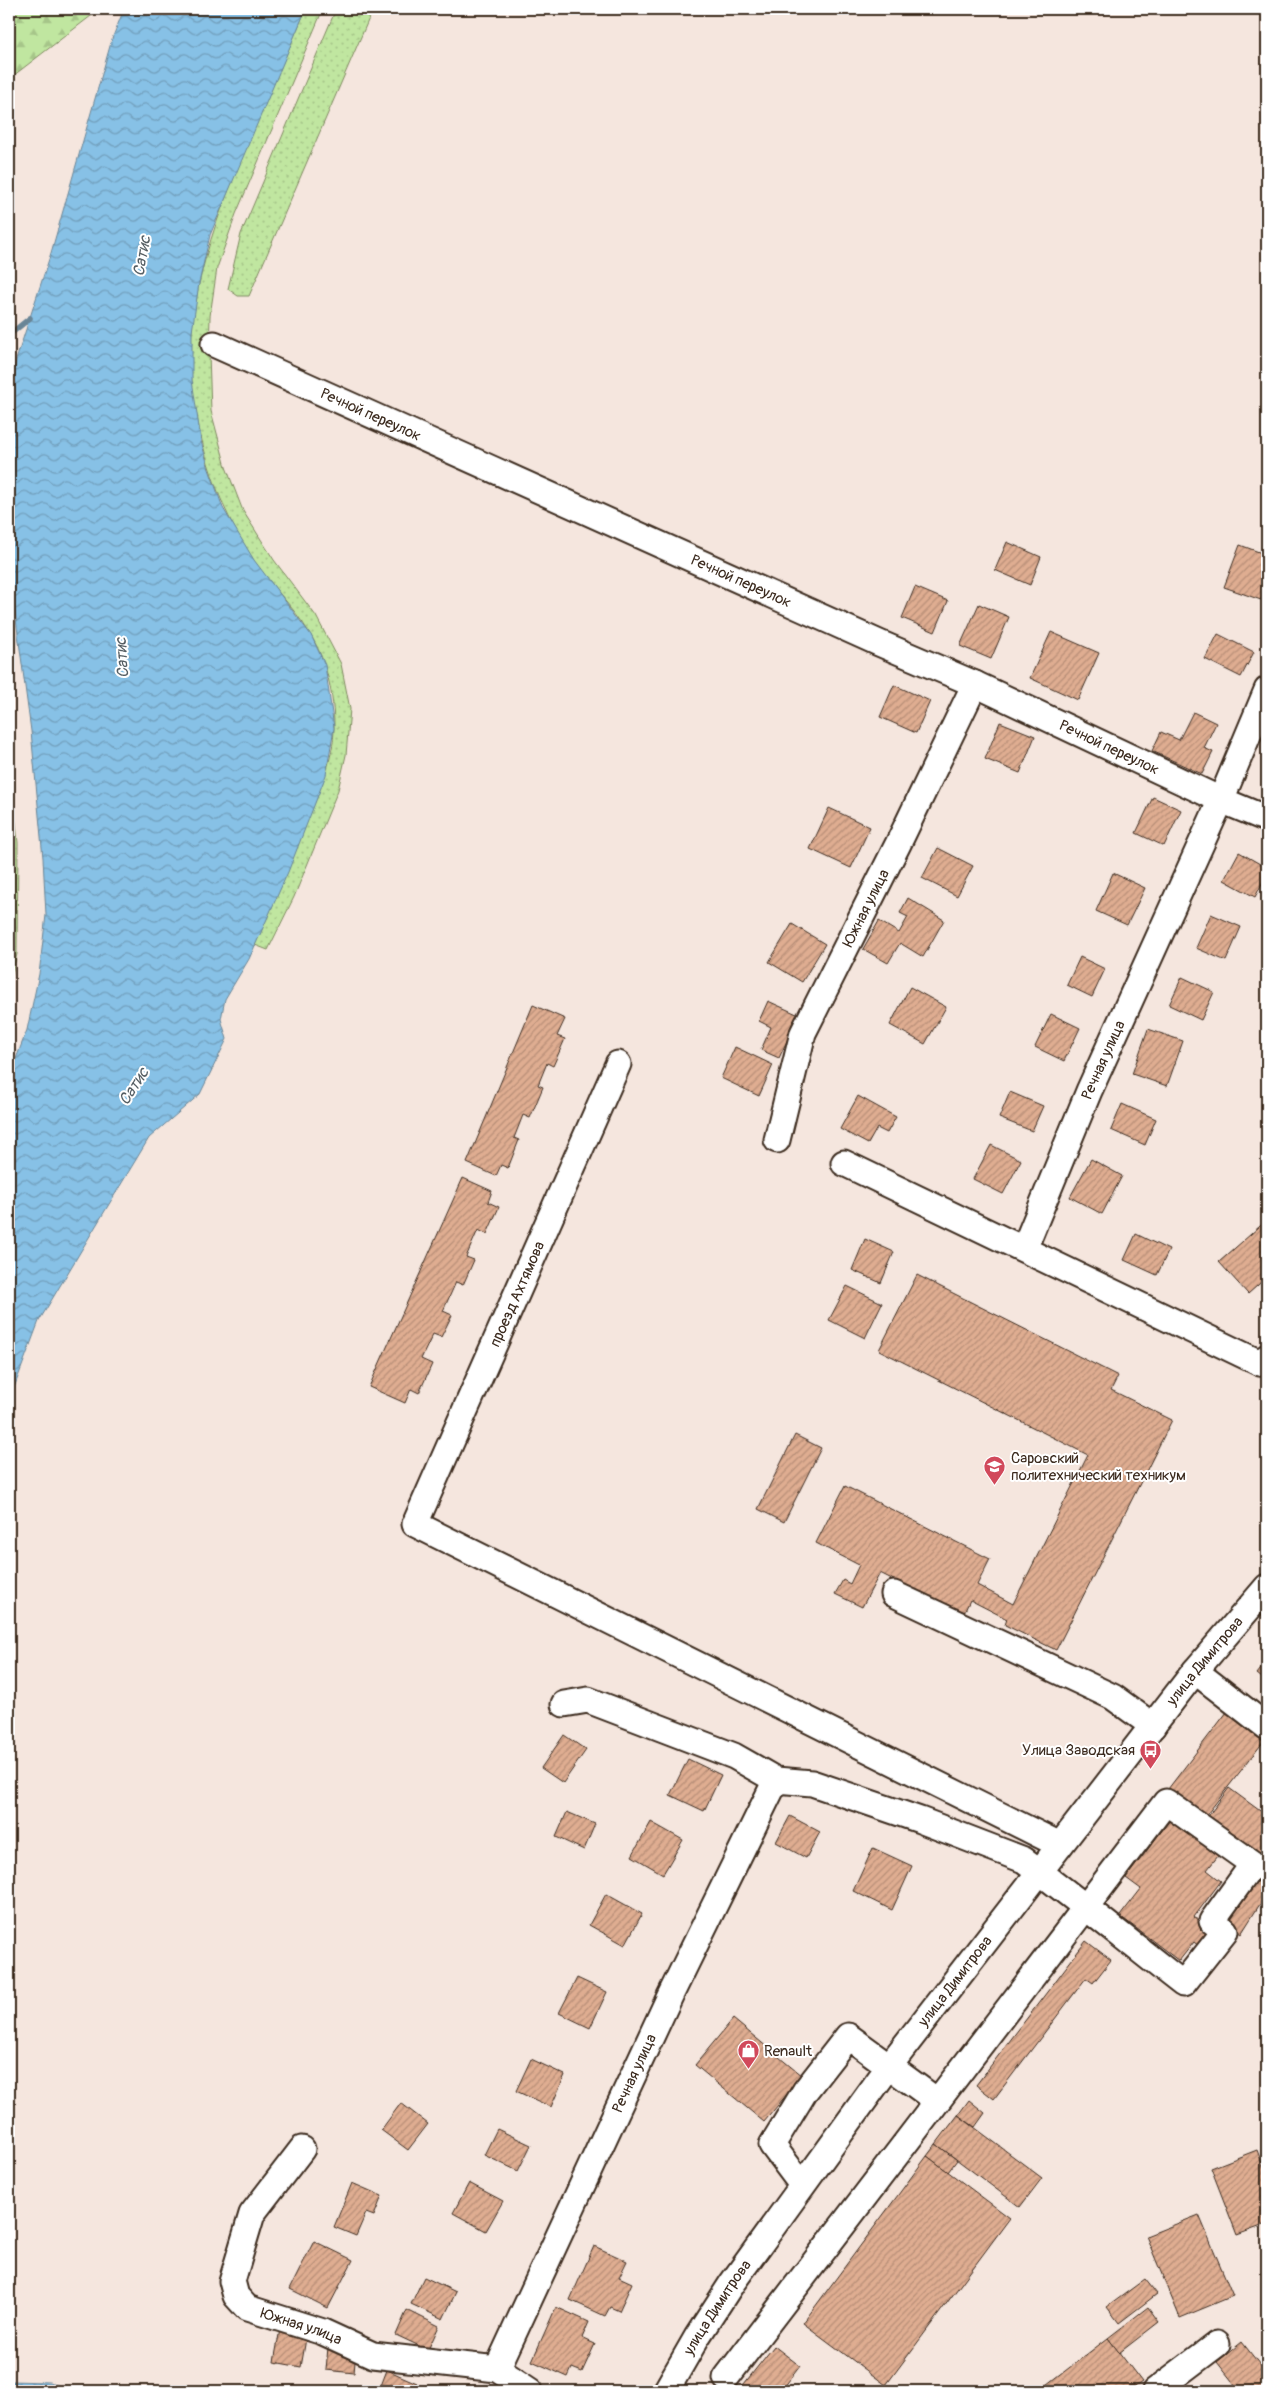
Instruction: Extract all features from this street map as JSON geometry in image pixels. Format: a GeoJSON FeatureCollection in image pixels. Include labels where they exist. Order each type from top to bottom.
{"type":"FeatureCollection","features":[{"type":"Feature","properties":{"kind":"street","name":"Речной переулок"},"geometry":{"type":"LineString","coordinates":[[214,344],[879,643],[975,684],[1221,800],[1267,819]]}},
{"type":"Feature","properties":{"kind":"street","name":"Южная улица"},"geometry":{"type":"LineString","coordinates":[[777,1140],[803,1033],[898,844],[975,684]]}},
{"type":"Feature","properties":{"kind":"street","name":"Речная улица"},"geometry":{"type":"LineString","coordinates":[[1024,1249],[1089,1091],[1221,800],[1267,690]]}},
{"type":"Feature","properties":{"kind":"street","name":"проезд Ахтямова"},"geometry":{"type":"LineString","coordinates":[[618,1064],[415,1524],[1060,1846]]}},
{"type":"Feature","properties":{"kind":"street"},"geometry":{"type":"LineString","coordinates":[[844,1163],[1264,1360]]}},
{"type":"Feature","properties":{"kind":"street","name":"улица Димитрова"},"geometry":{"type":"LineString","coordinates":[[666,2391],[697,2337],[732,2283],[890,2065],[1195,1671],[1267,1588]]}},
{"type":"Feature","properties":{"kind":"street"},"geometry":{"type":"LineString","coordinates":[[894,1594],[1112,1697],[1152,1726]]}},
{"type":"Feature","properties":{"kind":"street"},"geometry":{"type":"LineString","coordinates":[[1195,1671],[1267,1727]]}},
{"type":"Feature","properties":{"kind":"street"},"geometry":{"type":"LineString","coordinates":[[564,1704],[588,1700],[597,1703],[734,1756],[776,1780],[812,1783],[920,1820],[1024,1860],[1085,1908],[1183,1984],[1225,1931],[1212,1921],[1253,1864],[1166,1802],[1085,1908],[937,2101],[726,2378]]}},
{"type":"Feature","properties":{"kind":"street","name":"Речная улица"},"geometry":{"type":"LineString","coordinates":[[496,2369],[670,1996],[776,1780]]}},
{"type":"Feature","properties":{"kind":"street"},"geometry":{"type":"LineString","coordinates":[[802,2185],[772,2145],[806,2091],[848,2036],[937,2101]]}},
{"type":"Feature","properties":{"kind":"street","name":"Южная улица"},"geometry":{"type":"LineString","coordinates":[[302,2149],[252,2214],[232,2281],[236,2296],[247,2308],[323,2332],[373,2354],[496,2369],[530,2391]]}},
{"type":"Feature","properties":{"kind":"street"},"geometry":{"type":"LineString","coordinates":[[1155,2391],[1217,2344]]}},
{"type":"Feature","properties":{"kind":"green space"},"geometry":{"type":"Polygon","coordinates":[[[9,9],[100,9],[9,79],[9,9]]]}},
{"type":"Feature","properties":{"kind":"green space"},"geometry":{"type":"Polygon","coordinates":[[[306,9],[323,9],[236,214],[217,268],[210,316],[211,411],[226,467],[243,511],[274,560],[316,616],[341,664],[350,709],[346,755],[338,790],[294,897],[268,950],[255,945],[326,774],[332,750],[334,727],[333,703],[325,667],[316,644],[304,624],[252,558],[219,496],[199,429],[192,383],[191,350],[193,318],[199,286],[216,224],[239,164],[306,9]]]}},
{"type":"Feature","properties":{"kind":"green space"},"geometry":{"type":"Polygon","coordinates":[[[336,9],[373,9],[249,296],[238,296],[228,289],[241,234],[336,9]]]}},
{"type":"Feature","properties":{"kind":"green space"},"geometry":{"type":"Polygon","coordinates":[[[9,760],[18,843],[17,954],[9,985],[9,760]]]}},
{"type":"Feature","properties":{"kind":"water","name":"Сатис"},"geometry":{"type":"Polygon","coordinates":[[[124,9],[306,9],[210,235],[199,283],[192,332],[192,380],[201,441],[223,508],[254,560],[311,635],[325,665],[334,728],[326,775],[288,872],[249,959],[225,999],[221,1019],[227,1039],[200,1094],[149,1138],[94,1229],[39,1321],[9,1401],[9,1077],[27,1030],[39,974],[46,915],[43,858],[31,731],[9,567],[9,397],[16,360],[51,253],[112,39],[124,9]]]}},
{"type":"Feature","properties":{"kind":"water"},"geometry":{"type":"Polygon","coordinates":[[[9,2381],[49,2382],[73,2391],[9,2391],[9,2381]]]}},
{"type":"Feature","properties":{"kind":"building"},"geometry":{"type":"Polygon","coordinates":[[[1007,542],[1041,557],[1030,585],[995,570],[1007,542]]]}},
{"type":"Feature","properties":{"kind":"building"},"geometry":{"type":"Polygon","coordinates":[[[1240,545],[1267,555],[1267,583],[1261,600],[1224,587],[1240,545]]]}},
{"type":"Feature","properties":{"kind":"building"},"geometry":{"type":"Polygon","coordinates":[[[915,587],[948,601],[935,632],[902,618],[915,587]]]}},
{"type":"Feature","properties":{"kind":"building"},"geometry":{"type":"Polygon","coordinates":[[[979,604],[1009,617],[991,659],[960,646],[979,604]]]}},
{"type":"Feature","properties":{"kind":"building"},"geometry":{"type":"Polygon","coordinates":[[[1051,632],[1099,653],[1078,700],[1030,678],[1051,632]]]}},
{"type":"Feature","properties":{"kind":"building"},"geometry":{"type":"Polygon","coordinates":[[[1218,634],[1254,652],[1241,677],[1205,659],[1218,634]]]}},
{"type":"Feature","properties":{"kind":"building"},"geometry":{"type":"Polygon","coordinates":[[[894,685],[930,701],[916,733],[880,717],[894,685]]]}},
{"type":"Feature","properties":{"kind":"building"},"geometry":{"type":"Polygon","coordinates":[[[1193,712],[1216,723],[1204,748],[1213,752],[1202,774],[1152,751],[1161,732],[1179,740],[1193,712]]]}},
{"type":"Feature","properties":{"kind":"building"},"geometry":{"type":"Polygon","coordinates":[[[1000,722],[1035,736],[1020,773],[985,759],[1000,722]]]}},
{"type":"Feature","properties":{"kind":"building"},"geometry":{"type":"Polygon","coordinates":[[[1153,797],[1181,810],[1164,846],[1136,833],[1153,797]]]}},
{"type":"Feature","properties":{"kind":"building"},"geometry":{"type":"Polygon","coordinates":[[[829,808],[870,827],[851,868],[810,849],[829,808]]]}},
{"type":"Feature","properties":{"kind":"building"},"geometry":{"type":"Polygon","coordinates":[[[938,848],[973,866],[957,896],[922,878],[938,848]]]}},
{"type":"Feature","properties":{"kind":"building"},"geometry":{"type":"Polygon","coordinates":[[[1239,852],[1267,868],[1267,874],[1255,897],[1224,880],[1239,852]]]}},
{"type":"Feature","properties":{"kind":"building"},"geometry":{"type":"Polygon","coordinates":[[[1113,873],[1145,888],[1127,925],[1096,911],[1113,873]]]}},
{"type":"Feature","properties":{"kind":"building"},"geometry":{"type":"Polygon","coordinates":[[[908,898],[944,920],[923,957],[900,943],[888,963],[863,949],[879,921],[899,933],[908,917],[900,913],[908,898]]]}},
{"type":"Feature","properties":{"kind":"building"},"geometry":{"type":"Polygon","coordinates":[[[1211,914],[1241,927],[1226,961],[1196,948],[1211,914]]]}},
{"type":"Feature","properties":{"kind":"building"},"geometry":{"type":"Polygon","coordinates":[[[792,924],[825,944],[802,982],[769,962],[792,924]]]}},
{"type":"Feature","properties":{"kind":"building"},"geometry":{"type":"Polygon","coordinates":[[[1080,957],[1105,969],[1092,997],[1067,985],[1080,957]]]}},
{"type":"Feature","properties":{"kind":"building"},"geometry":{"type":"Polygon","coordinates":[[[1182,977],[1214,992],[1201,1020],[1169,1005],[1182,977]]]}},
{"type":"Feature","properties":{"kind":"building"},"geometry":{"type":"Polygon","coordinates":[[[910,987],[946,1007],[925,1044],[890,1025],[910,987]]]}},
{"type":"Feature","properties":{"kind":"building"},"geometry":{"type":"Polygon","coordinates":[[[768,1001],[799,1015],[779,1058],[761,1050],[771,1027],[759,1021],[768,1001]]]}},
{"type":"Feature","properties":{"kind":"building"},"geometry":{"type":"Polygon","coordinates":[[[533,1005],[565,1019],[557,1036],[565,1039],[553,1066],[547,1063],[538,1085],[543,1087],[530,1118],[523,1115],[514,1138],[519,1140],[508,1168],[501,1165],[496,1176],[467,1163],[533,1005]]]}},
{"type":"Feature","properties":{"kind":"building"},"geometry":{"type":"Polygon","coordinates":[[[1051,1014],[1080,1028],[1064,1061],[1035,1047],[1051,1014]]]}},
{"type":"Feature","properties":{"kind":"building"},"geometry":{"type":"Polygon","coordinates":[[[1148,1029],[1183,1041],[1167,1086],[1132,1074],[1148,1029]]]}},
{"type":"Feature","properties":{"kind":"building"},"geometry":{"type":"Polygon","coordinates":[[[735,1047],[773,1065],[759,1096],[721,1078],[735,1047]]]}},
{"type":"Feature","properties":{"kind":"building"},"geometry":{"type":"Polygon","coordinates":[[[1010,1092],[1043,1106],[1032,1131],[999,1118],[1010,1092]]]}},
{"type":"Feature","properties":{"kind":"building"},"geometry":{"type":"Polygon","coordinates":[[[858,1096],[896,1117],[887,1133],[877,1128],[868,1144],[840,1129],[858,1096]]]}},
{"type":"Feature","properties":{"kind":"building"},"geometry":{"type":"Polygon","coordinates":[[[1122,1104],[1156,1119],[1145,1145],[1111,1130],[1122,1104]]]}},
{"type":"Feature","properties":{"kind":"building"},"geometry":{"type":"Polygon","coordinates":[[[991,1145],[1021,1160],[1003,1194],[973,1179],[991,1145]]]}},
{"type":"Feature","properties":{"kind":"building"},"geometry":{"type":"Polygon","coordinates":[[[1091,1159],[1122,1176],[1102,1214],[1070,1197],[1091,1159]]]}},
{"type":"Feature","properties":{"kind":"building"},"geometry":{"type":"Polygon","coordinates":[[[463,1178],[492,1191],[488,1202],[499,1207],[487,1234],[478,1230],[466,1257],[474,1260],[463,1285],[456,1282],[443,1311],[452,1315],[441,1337],[433,1334],[421,1359],[432,1364],[419,1393],[411,1389],[405,1403],[369,1387],[463,1178]]]}},
{"type":"Feature","properties":{"kind":"building"},"geometry":{"type":"Polygon","coordinates":[[[1267,1220],[1267,1277],[1248,1294],[1219,1262],[1267,1220]]]}},
{"type":"Feature","properties":{"kind":"building"},"geometry":{"type":"Polygon","coordinates":[[[1136,1234],[1169,1250],[1157,1275],[1124,1260],[1136,1234]]]}},
{"type":"Feature","properties":{"kind":"building"},"geometry":{"type":"Polygon","coordinates":[[[865,1239],[894,1252],[881,1283],[852,1270],[865,1239]]]}},
{"type":"Feature","properties":{"kind":"building"},"geometry":{"type":"Polygon","coordinates":[[[917,1275],[1118,1376],[1111,1390],[1172,1420],[1056,1650],[1005,1625],[1007,1619],[970,1600],[963,1615],[880,1573],[862,1607],[835,1594],[843,1580],[850,1584],[859,1565],[816,1543],[845,1486],[990,1559],[977,1585],[1013,1604],[1088,1455],[879,1350],[917,1275]]]}},
{"type":"Feature","properties":{"kind":"building"},"geometry":{"type":"Polygon","coordinates":[[[847,1286],[882,1303],[865,1338],[829,1320],[847,1286]]]}},
{"type":"Feature","properties":{"kind":"building"},"geometry":{"type":"Polygon","coordinates":[[[795,1435],[821,1448],[784,1522],[758,1509],[795,1435]]]}},
{"type":"Feature","properties":{"kind":"building"},"geometry":{"type":"Polygon","coordinates":[[[1267,1661],[1267,1682],[1257,1674],[1267,1661]]]}},
{"type":"Feature","properties":{"kind":"building"},"geometry":{"type":"Polygon","coordinates":[[[1227,1712],[1264,1741],[1204,1818],[1168,1789],[1227,1712]]]}},
{"type":"Feature","properties":{"kind":"building"},"geometry":{"type":"Polygon","coordinates":[[[564,1735],[586,1750],[563,1783],[541,1768],[564,1735]]]}},
{"type":"Feature","properties":{"kind":"building"},"geometry":{"type":"Polygon","coordinates":[[[688,1759],[721,1775],[704,1811],[670,1795],[688,1759]]]}},
{"type":"Feature","properties":{"kind":"building"},"geometry":{"type":"Polygon","coordinates":[[[1229,1788],[1267,1816],[1267,1846],[1258,1858],[1206,1819],[1229,1788]]]}},
{"type":"Feature","properties":{"kind":"building"},"geometry":{"type":"Polygon","coordinates":[[[567,1812],[595,1824],[584,1850],[556,1837],[567,1812]]]}},
{"type":"Feature","properties":{"kind":"building"},"geometry":{"type":"Polygon","coordinates":[[[790,1816],[820,1832],[806,1858],[776,1842],[790,1816]]]}},
{"type":"Feature","properties":{"kind":"building"},"geometry":{"type":"Polygon","coordinates":[[[1170,1820],[1218,1856],[1207,1870],[1221,1881],[1194,1917],[1212,1932],[1200,1947],[1194,1942],[1179,1961],[1120,1916],[1141,1889],[1126,1878],[1170,1820]]]}},
{"type":"Feature","properties":{"kind":"building"},"geometry":{"type":"Polygon","coordinates":[[[651,1822],[683,1840],[663,1874],[632,1856],[651,1822]]]}},
{"type":"Feature","properties":{"kind":"building"},"geometry":{"type":"Polygon","coordinates":[[[873,1848],[912,1866],[892,1910],[853,1891],[873,1848]]]}},
{"type":"Feature","properties":{"kind":"building"},"geometry":{"type":"Polygon","coordinates":[[[1263,1865],[1267,1867],[1267,1893],[1241,1934],[1225,1923],[1263,1865]]]}},
{"type":"Feature","properties":{"kind":"building"},"geometry":{"type":"Polygon","coordinates":[[[606,1894],[642,1914],[625,1945],[589,1925],[606,1894]]]}},
{"type":"Feature","properties":{"kind":"building"},"geometry":{"type":"Polygon","coordinates":[[[1086,1941],[1111,1960],[1093,1983],[1086,1978],[994,2099],[976,2085],[1086,1941]]]}},
{"type":"Feature","properties":{"kind":"building"},"geometry":{"type":"Polygon","coordinates":[[[577,1978],[607,1992],[590,2028],[559,2013],[577,1978]]]}},
{"type":"Feature","properties":{"kind":"building","name":"Renault"},"geometry":{"type":"Polygon","coordinates":[[[733,2019],[802,2076],[764,2122],[695,2065],[733,2019]]]}},
{"type":"Feature","properties":{"kind":"building"},"geometry":{"type":"Polygon","coordinates":[[[531,2059],[565,2075],[551,2107],[516,2091],[531,2059]]]}},
{"type":"Feature","properties":{"kind":"building"},"geometry":{"type":"Polygon","coordinates":[[[969,2100],[985,2113],[975,2127],[958,2115],[969,2100]]]}},
{"type":"Feature","properties":{"kind":"building"},"geometry":{"type":"Polygon","coordinates":[[[401,2103],[428,2124],[408,2150],[381,2130],[401,2103]]]}},
{"type":"Feature","properties":{"kind":"building"},"geometry":{"type":"Polygon","coordinates":[[[958,2115],[1042,2178],[1020,2207],[936,2144],[958,2115]]]}},
{"type":"Feature","properties":{"kind":"building"},"geometry":{"type":"Polygon","coordinates":[[[497,2129],[531,2145],[518,2171],[484,2155],[497,2129]]]}},
{"type":"Feature","properties":{"kind":"building"},"geometry":{"type":"Polygon","coordinates":[[[936,2144],[957,2160],[948,2172],[927,2156],[936,2144]]]}},
{"type":"Feature","properties":{"kind":"building"},"geometry":{"type":"Polygon","coordinates":[[[1257,2150],[1267,2176],[1267,2224],[1237,2235],[1211,2168],[1257,2150]]]}},
{"type":"Feature","properties":{"kind":"building"},"geometry":{"type":"Polygon","coordinates":[[[927,2156],[1010,2218],[886,2385],[803,2323],[927,2156]]]}},
{"type":"Feature","properties":{"kind":"building"},"geometry":{"type":"Polygon","coordinates":[[[352,2183],[382,2196],[374,2216],[366,2213],[356,2236],[334,2227],[352,2183]]]}},
{"type":"Feature","properties":{"kind":"building"},"geometry":{"type":"Polygon","coordinates":[[[469,2183],[503,2201],[486,2231],[453,2213],[469,2183]]]}},
{"type":"Feature","properties":{"kind":"building"},"geometry":{"type":"Polygon","coordinates":[[[1199,2215],[1233,2296],[1180,2318],[1146,2236],[1199,2215]]]}},
{"type":"Feature","properties":{"kind":"building"},"geometry":{"type":"Polygon","coordinates":[[[314,2241],[353,2260],[328,2308],[290,2289],[314,2241]]]}},
{"type":"Feature","properties":{"kind":"building"},"geometry":{"type":"Polygon","coordinates":[[[594,2246],[627,2261],[619,2277],[632,2283],[619,2311],[610,2307],[605,2316],[570,2300],[594,2246]]]}},
{"type":"Feature","properties":{"kind":"building"},"geometry":{"type":"Polygon","coordinates":[[[424,2277],[456,2292],[443,2319],[411,2304],[424,2277]]]}},
{"type":"Feature","properties":{"kind":"building"},"geometry":{"type":"Polygon","coordinates":[[[1145,2279],[1157,2294],[1119,2323],[1107,2307],[1145,2279]]]}},
{"type":"Feature","properties":{"kind":"building"},"geometry":{"type":"Polygon","coordinates":[[[556,2307],[589,2322],[582,2338],[595,2344],[582,2372],[572,2368],[568,2377],[532,2361],[556,2307]]]}},
{"type":"Feature","properties":{"kind":"building"},"geometry":{"type":"Polygon","coordinates":[[[1148,2307],[1159,2322],[1119,2353],[1108,2338],[1148,2307]]]}},
{"type":"Feature","properties":{"kind":"building"},"geometry":{"type":"Polygon","coordinates":[[[407,2310],[439,2326],[428,2350],[396,2335],[407,2310]]]}},
{"type":"Feature","properties":{"kind":"building"},"geometry":{"type":"Polygon","coordinates":[[[280,2329],[307,2333],[301,2367],[274,2362],[280,2329]]]}},
{"type":"Feature","properties":{"kind":"building"},"geometry":{"type":"Polygon","coordinates":[[[1108,2338],[1142,2382],[1129,2391],[1039,2391],[1108,2338]]]}},
{"type":"Feature","properties":{"kind":"building"},"geometry":{"type":"Polygon","coordinates":[[[1242,2342],[1267,2374],[1267,2391],[1240,2391],[1217,2362],[1242,2342]]]}},
{"type":"Feature","properties":{"kind":"building"},"geometry":{"type":"Polygon","coordinates":[[[774,2346],[800,2366],[781,2391],[743,2391],[740,2389],[774,2346]]]}},
{"type":"Feature","properties":{"kind":"building"},"geometry":{"type":"Polygon","coordinates":[[[328,2347],[356,2350],[354,2373],[326,2370],[328,2347]]]}},
{"type":"Feature","properties":{"kind":"building"},"geometry":{"type":"Polygon","coordinates":[[[387,2370],[417,2383],[414,2391],[379,2391],[387,2370]]]}},
{"type":"Feature","properties":{"kind":"waterway"},"geometry":{"type":"LineString","coordinates":[[9,335],[30,318]]}},
{"type":"Feature","properties":{"kind":"place","name":"Саровский политехнический техникум"},"geometry":{"type":"Point","coordinates":[995,1486]}},
{"type":"Feature","properties":{"kind":"place","name":"Улица Заводская"},"geometry":{"type":"Point","coordinates":[1151,1769]}},
{"type":"Feature","properties":{"kind":"place","name":"Renault"},"geometry":{"type":"Point","coordinates":[748,2070]}}]}
